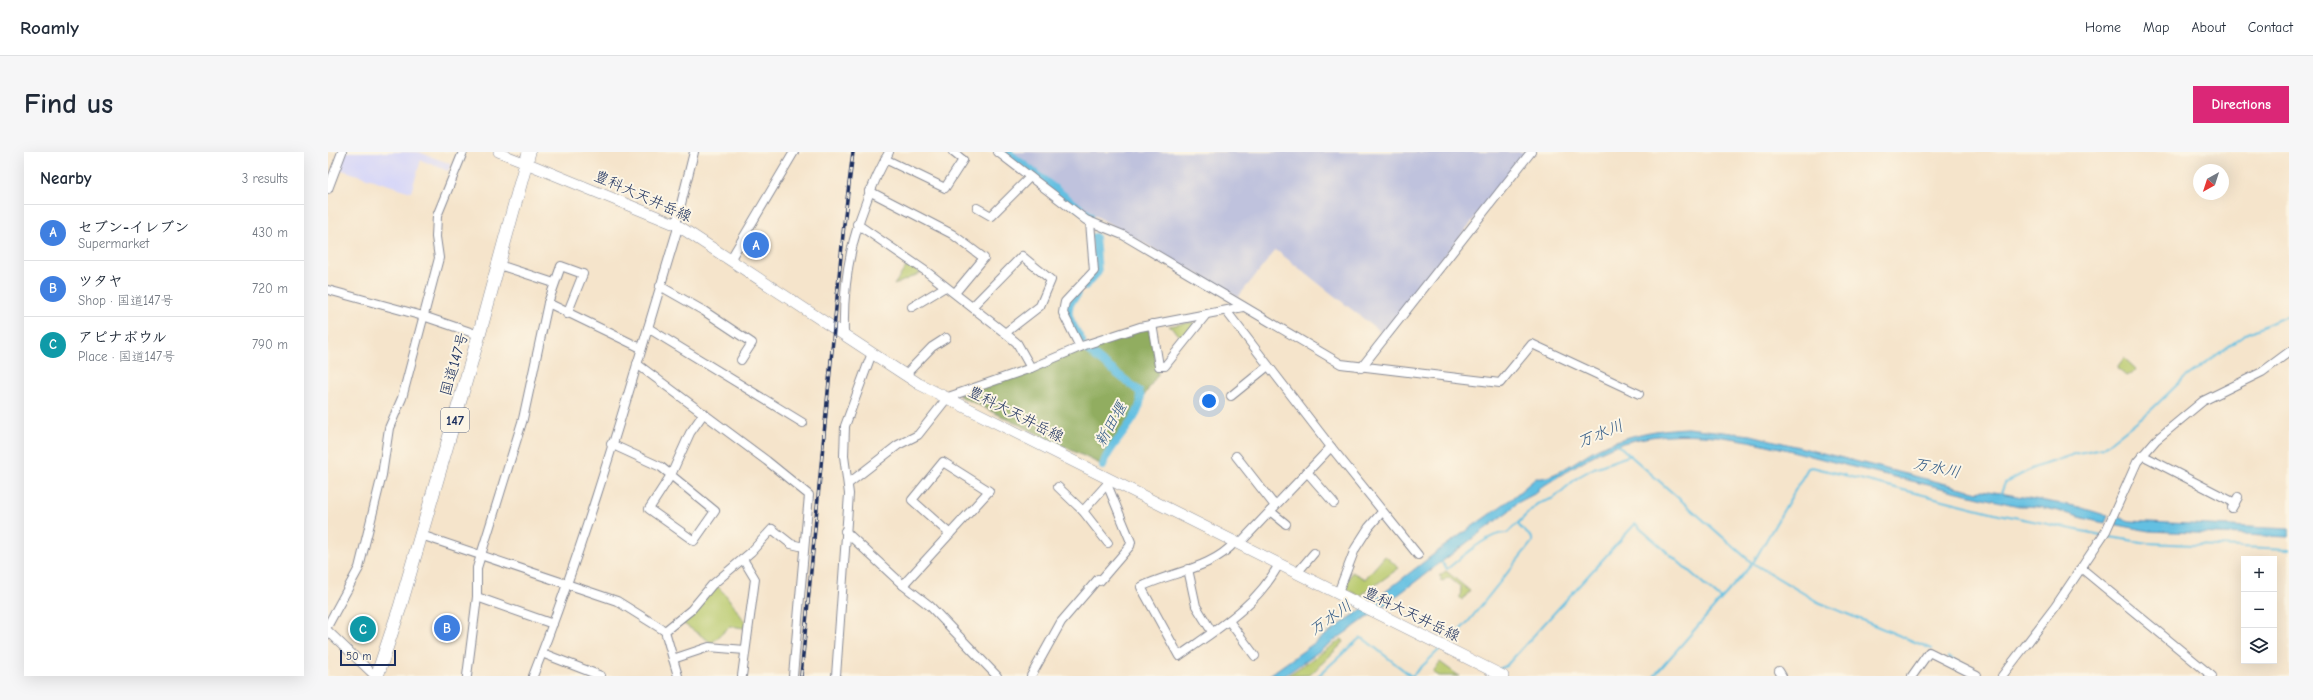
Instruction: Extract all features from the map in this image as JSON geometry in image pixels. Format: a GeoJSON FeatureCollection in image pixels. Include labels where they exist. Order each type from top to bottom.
{"type":"FeatureCollection","features":[{"type":"Feature","properties":{"kind":"highway","name":"国道147号"},"geometry":{"type":"LineString","coordinates":[[376,676],[421,535],[499,265],[527,157]]}},
{"type":"Feature","properties":{"kind":"main road","name":"豊科大天井岳線"},"geometry":{"type":"LineString","coordinates":[[527,157],[677,225],[905,375],[1109,482],[1280,564],[1503,676]]}},
{"type":"Feature","properties":{"kind":"street"},"geometry":{"type":"LineString","coordinates":[[328,189],[342,152]]}},
{"type":"Feature","properties":{"kind":"street"},"geometry":{"type":"LineString","coordinates":[[328,625],[359,568],[382,475],[389,428],[402,398],[439,258],[436,237],[437,216],[462,152]]}},
{"type":"Feature","properties":{"kind":"street"},"geometry":{"type":"LineString","coordinates":[[498,152],[527,157]]}},
{"type":"Feature","properties":{"kind":"street"},"geometry":{"type":"LineString","coordinates":[[533,676],[569,584],[611,444],[637,364],[677,225],[694,152]]}},
{"type":"Feature","properties":{"kind":"street"},"geometry":{"type":"LineString","coordinates":[[730,260],[794,152]]}},
{"type":"Feature","properties":{"kind":"street"},"geometry":{"type":"LineString","coordinates":[[844,335],[844,296],[849,254],[857,224],[869,191],[887,156],[945,188],[963,160],[953,152]]}},
{"type":"Feature","properties":{"kind":"street"},"geometry":{"type":"LineString","coordinates":[[998,152],[1090,222],[1123,235],[1341,364],[1361,368],[1500,383],[1532,344],[1640,394]]}},
{"type":"Feature","properties":{"kind":"street"},"geometry":{"type":"LineString","coordinates":[[1361,368],[1532,152]]}},
{"type":"Feature","properties":{"kind":"street"},"geometry":{"type":"LineString","coordinates":[[977,208],[991,216],[1030,177]]}},
{"type":"Feature","properties":{"kind":"street"},"geometry":{"type":"LineString","coordinates":[[869,191],[952,234],[984,258],[955,293]]}},
{"type":"Feature","properties":{"kind":"street"},"geometry":{"type":"LineString","coordinates":[[1080,347],[1063,313],[1065,302],[1094,271],[1090,222]]}},
{"type":"Feature","properties":{"kind":"street"},"geometry":{"type":"LineString","coordinates":[[857,224],[955,293],[1005,333],[1017,343],[1031,368]]}},
{"type":"Feature","properties":{"kind":"street"},"geometry":{"type":"LineString","coordinates":[[972,307],[1022,256],[1051,280],[1040,306],[1005,333]]}},
{"type":"Feature","properties":{"kind":"street"},"geometry":{"type":"LineString","coordinates":[[499,265],[554,283]]}},
{"type":"Feature","properties":{"kind":"street"},"geometry":{"type":"LineString","coordinates":[[467,676],[477,597],[477,568],[523,419],[548,304],[561,266],[583,274],[567,314]]}},
{"type":"Feature","properties":{"kind":"street"},"geometry":{"type":"LineString","coordinates":[[660,286],[704,311],[752,343],[741,360]]}},
{"type":"Feature","properties":{"kind":"street"},"geometry":{"type":"LineString","coordinates":[[912,307],[945,287]]}},
{"type":"Feature","properties":{"kind":"street"},"geometry":{"type":"LineString","coordinates":[[328,290],[423,316],[479,335]]}},
{"type":"Feature","properties":{"kind":"street"},"geometry":{"type":"LineString","coordinates":[[548,304],[641,348]]}},
{"type":"Feature","properties":{"kind":"street"},"geometry":{"type":"LineString","coordinates":[[849,483],[898,445],[918,435],[948,397],[1031,368],[1080,347],[1152,324],[1227,312],[1243,307]]}},
{"type":"Feature","properties":{"kind":"street"},"geometry":{"type":"LineString","coordinates":[[1227,312],[1382,512],[1418,555]]}},
{"type":"Feature","properties":{"kind":"street"},"geometry":{"type":"LineString","coordinates":[[1152,324],[1160,366],[1165,366],[1205,316]]}},
{"type":"Feature","properties":{"kind":"street"},"geometry":{"type":"LineString","coordinates":[[648,328],[803,423]]}},
{"type":"Feature","properties":{"kind":"street"},"geometry":{"type":"LineString","coordinates":[[905,375],[932,347],[946,338]]}},
{"type":"Feature","properties":{"kind":"street"},"geometry":{"type":"LineString","coordinates":[[2002,676],[2055,607],[2106,531],[2137,462],[2142,455],[2167,429],[2203,401],[2262,372],[2289,352]]}},
{"type":"Feature","properties":{"kind":"street"},"geometry":{"type":"LineString","coordinates":[[836,676],[849,483],[844,456],[845,426],[872,353]]}},
{"type":"Feature","properties":{"kind":"street"},"geometry":{"type":"LineString","coordinates":[[637,364],[704,413],[809,495],[793,676]]}},
{"type":"Feature","properties":{"kind":"street"},"geometry":{"type":"LineString","coordinates":[[1231,396],[1268,366]]}},
{"type":"Feature","properties":{"kind":"street"},"geometry":{"type":"LineString","coordinates":[[611,444],[661,467],[671,475],[715,510],[694,541],[649,509],[671,475],[690,433],[704,413]]}},
{"type":"Feature","properties":{"kind":"street"},"geometry":{"type":"LineString","coordinates":[[1280,564],[1271,580],[1244,610],[1179,656],[1141,587],[1188,569],[1228,550],[1273,508],[1331,447]]}},
{"type":"Feature","properties":{"kind":"street"},"geometry":{"type":"LineString","coordinates":[[2142,455],[2235,503]]}},
{"type":"Feature","properties":{"kind":"street"},"geometry":{"type":"LineString","coordinates":[[1236,456],[1286,524]]}},
{"type":"Feature","properties":{"kind":"street"},"geometry":{"type":"LineString","coordinates":[[903,585],[950,534],[989,491],[943,462],[912,500],[950,534]]}},
{"type":"Feature","properties":{"kind":"street"},"geometry":{"type":"LineString","coordinates":[[1307,472],[1334,503]]}},
{"type":"Feature","properties":{"kind":"street"},"geometry":{"type":"LineString","coordinates":[[1031,676],[1061,622],[1098,579],[1100,581],[1130,546],[1131,542],[1109,482],[1083,511]]}},
{"type":"Feature","properties":{"kind":"street"},"geometry":{"type":"LineString","coordinates":[[1058,488],[1083,511],[1108,543]]}},
{"type":"Feature","properties":{"kind":"street"},"geometry":{"type":"LineString","coordinates":[[1338,593],[1355,549],[1369,527],[1382,512]]}},
{"type":"Feature","properties":{"kind":"street"},"geometry":{"type":"LineString","coordinates":[[665,631],[691,610],[712,585],[743,559],[772,529],[791,544],[804,547]]}},
{"type":"Feature","properties":{"kind":"street"},"geometry":{"type":"LineString","coordinates":[[845,531],[903,585],[930,606],[997,676]]}},
{"type":"Feature","properties":{"kind":"street"},"geometry":{"type":"LineString","coordinates":[[421,535],[617,601],[665,631],[678,676]]}},
{"type":"Feature","properties":{"kind":"street"},"geometry":{"type":"LineString","coordinates":[[1296,573],[1314,553]]}},
{"type":"Feature","properties":{"kind":"street"},"geometry":{"type":"LineString","coordinates":[[742,676],[755,579],[743,559]]}},
{"type":"Feature","properties":{"kind":"street"},"geometry":{"type":"LineString","coordinates":[[2081,568],[2212,676]]}},
{"type":"Feature","properties":{"kind":"street"},"geometry":{"type":"LineString","coordinates":[[1188,569],[1196,606],[1212,632]]}},
{"type":"Feature","properties":{"kind":"street"},"geometry":{"type":"LineString","coordinates":[[477,597],[553,624]]}},
{"type":"Feature","properties":{"kind":"street"},"geometry":{"type":"LineString","coordinates":[[1229,621],[1254,656]]}},
{"type":"Feature","properties":{"kind":"street"},"geometry":{"type":"LineString","coordinates":[[328,631],[376,676]]}},
{"type":"Feature","properties":{"kind":"street"},"geometry":{"type":"LineString","coordinates":[[673,659],[709,647],[745,650]]}},
{"type":"Feature","properties":{"kind":"street"},"geometry":{"type":"LineString","coordinates":[[1912,676],[1929,652],[1977,676]]}},
{"type":"Feature","properties":{"kind":"street"},"geometry":{"type":"LineString","coordinates":[[542,653],[601,676]]}},
{"type":"Feature","properties":{"kind":"shaded area"},"geometry":{"type":"Polygon","coordinates":[[[346,152],[419,152],[451,164],[448,171],[421,160],[411,192],[339,169],[346,152]]]}},
{"type":"Feature","properties":{"kind":"shaded area"},"geometry":{"type":"Polygon","coordinates":[[[1011,152],[1527,152],[1383,334],[1276,250],[1238,297],[1089,212],[1011,152]]]}},
{"type":"Feature","properties":{"kind":"green space"},"geometry":{"type":"Polygon","coordinates":[[[908,264],[921,273],[894,285],[908,264]]]}},
{"type":"Feature","properties":{"kind":"green space"},"geometry":{"type":"Polygon","coordinates":[[[1193,322],[1194,324],[1183,338],[1169,326],[1193,322]]]}},
{"type":"Feature","properties":{"kind":"green space"},"geometry":{"type":"Polygon","coordinates":[[[1149,327],[1158,374],[1100,464],[958,395],[1083,348],[1149,327]]]}},
{"type":"Feature","properties":{"kind":"green space"},"geometry":{"type":"Polygon","coordinates":[[[2124,358],[2136,369],[2131,374],[2126,376],[2119,370],[2118,366],[2124,358]]]}},
{"type":"Feature","properties":{"kind":"green space"},"geometry":{"type":"Polygon","coordinates":[[[1385,556],[1399,568],[1360,596],[1344,588],[1352,572],[1365,579],[1385,556]]]}},
{"type":"Feature","properties":{"kind":"green space"},"geometry":{"type":"Polygon","coordinates":[[[1446,571],[1470,591],[1462,600],[1460,598],[1461,587],[1448,577],[1443,581],[1440,580],[1442,578],[1439,576],[1446,571]]]}},
{"type":"Feature","properties":{"kind":"green space"},"geometry":{"type":"Polygon","coordinates":[[[716,585],[726,595],[746,623],[744,628],[730,626],[712,643],[681,622],[694,613],[716,585]]]}},
{"type":"Feature","properties":{"kind":"green space"},"geometry":{"type":"Polygon","coordinates":[[[1342,639],[1344,642],[1310,675],[1287,676],[1342,639]]]}},
{"type":"Feature","properties":{"kind":"green space"},"geometry":{"type":"Polygon","coordinates":[[[1440,662],[1459,676],[1439,676],[1433,672],[1440,662]]]}},
{"type":"Feature","properties":{"kind":"water"},"geometry":{"type":"Polygon","coordinates":[[[1687,428],[1751,435],[1978,492],[1983,490],[2079,507],[2108,516],[2105,523],[2042,508],[2019,506],[1845,465],[1790,450],[1735,439],[1707,435],[1679,434],[1651,437],[1623,443],[1579,463],[1538,489],[1538,492],[1517,503],[1510,510],[1382,607],[1284,676],[1268,676],[1372,602],[1442,548],[1511,499],[1536,478],[1543,478],[1560,471],[1594,450],[1622,439],[1654,431],[1687,428]]]}},
{"type":"Feature","properties":{"kind":"water"},"geometry":{"type":"Polygon","coordinates":[[[2117,517],[2130,521],[2289,529],[2289,537],[2149,531],[2113,524],[2117,517]]]}},
{"type":"Feature","properties":{"kind":"waterway","name":"新田堰"},"geometry":{"type":"LineString","coordinates":[[1007,152],[1090,216]]}},
{"type":"Feature","properties":{"kind":"waterway","name":"新田堰"},"geometry":{"type":"LineString","coordinates":[[1085,286],[1098,272],[1095,237]]}},
{"type":"Feature","properties":{"kind":"waterway","name":"新田堰"},"geometry":{"type":"LineString","coordinates":[[1077,295],[1072,301],[1068,312],[1069,317],[1082,341]]}},
{"type":"Feature","properties":{"kind":"waterway"},"geometry":{"type":"LineString","coordinates":[[2000,496],[2005,483],[2033,468],[2078,453],[2103,448],[2151,410],[2182,380],[2222,351],[2246,334],[2289,315]]}},
{"type":"Feature","properties":{"kind":"waterway","name":"新田堰"},"geometry":{"type":"LineString","coordinates":[[1086,349],[1139,391],[1141,400],[1133,419],[1111,449],[1103,466]]}},
{"type":"Feature","properties":{"kind":"waterway","name":"万水川"},"geometry":{"type":"LineString","coordinates":[[1616,443],[1751,562],[1818,602],[1932,649]]}},
{"type":"Feature","properties":{"kind":"waterway"},"geometry":{"type":"LineString","coordinates":[[1446,644],[1468,622],[1532,542],[1532,538],[1519,526],[1519,522],[1537,504],[1554,498],[1578,477],[1594,468],[1631,455]]}},
{"type":"Feature","properties":{"kind":"waterway"},"geometry":{"type":"LineString","coordinates":[[1654,676],[1753,563],[1808,468],[1812,467],[1999,514],[2101,535]]}},
{"type":"Feature","properties":{"kind":"waterway"},"geometry":{"type":"LineString","coordinates":[[1440,560],[1447,569],[1484,541],[1492,536],[1507,533],[1519,522]]}},
{"type":"Feature","properties":{"kind":"waterway"},"geometry":{"type":"LineString","coordinates":[[1499,669],[1506,666],[1635,524],[1721,599]]}},
{"type":"Feature","properties":{"kind":"waterway"},"geometry":{"type":"LineString","coordinates":[[2104,540],[2110,537],[2147,543],[2289,549]]}},
{"type":"Feature","properties":{"kind":"waterway"},"geometry":{"type":"LineString","coordinates":[[1318,676],[1360,638],[1364,639],[1411,676]]}},
{"type":"Feature","properties":{"kind":"waterway"},"geometry":{"type":"LineString","coordinates":[[1412,676],[1440,649]]}},
{"type":"Feature","properties":{"kind":"waterway"},"geometry":{"type":"LineString","coordinates":[[1949,657],[1973,670]]}},
{"type":"Feature","properties":{"kind":"railway"},"geometry":{"type":"LineString","coordinates":[[801,676],[844,224],[853,152]]}},
{"type":"Feature","properties":{"kind":"place","name":"セブン-イレブン"},"geometry":{"type":"Point","coordinates":[756,245]}},
{"type":"Feature","properties":{"kind":"place","name":"ツタヤ"},"geometry":{"type":"Point","coordinates":[447,628]}},
{"type":"Feature","properties":{"kind":"place","name":"アピナボウル"},"geometry":{"type":"Point","coordinates":[363,629]}}]}
